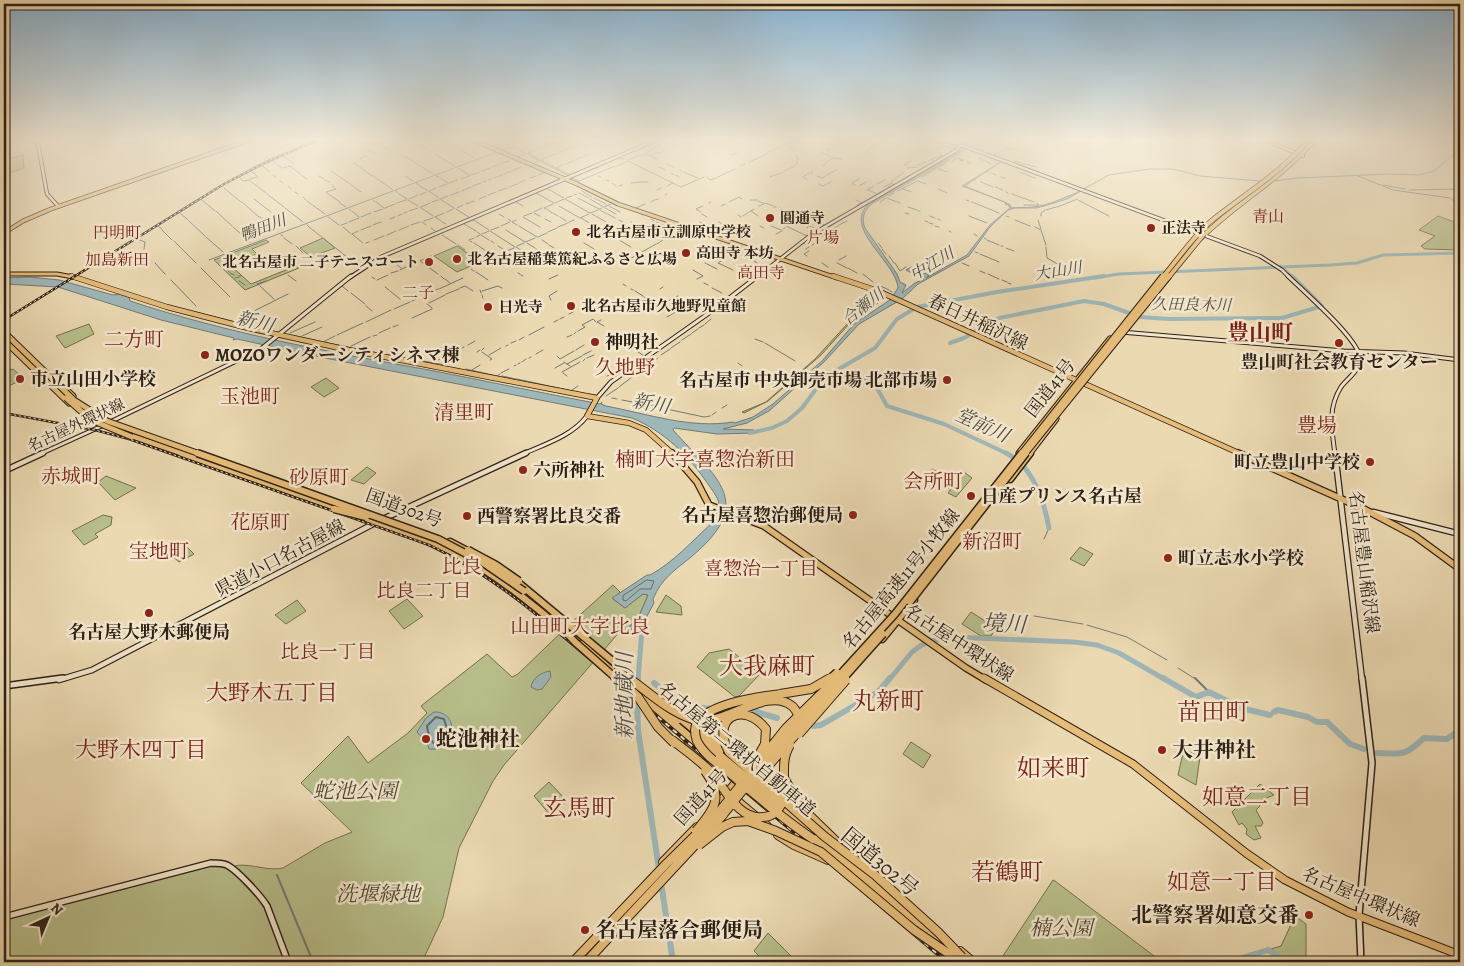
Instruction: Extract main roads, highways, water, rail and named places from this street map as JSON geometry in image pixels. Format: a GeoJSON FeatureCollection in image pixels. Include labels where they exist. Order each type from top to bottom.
{"type":"FeatureCollection","features":[{"type":"Feature","properties":{"kind":"highway","name":"国道41号"},"geometry":{"type":"LineString","coordinates":[[587,962],[721,818],[732,797],[756,768],[788,721],[847,666],[890,616],[1075,380],[1198,232],[1218,214],[1259,183]]}},
{"type":"Feature","properties":{"kind":"highway","name":"名古屋高速11号小牧線"},"geometry":{"type":"LineString","coordinates":[[732,797],[786,728],[875,637],[922,580],[1078,380],[1192,241],[1218,215],[1262,183]]}},
{"type":"Feature","properties":{"kind":"highway"},"geometry":{"type":"LineString","coordinates":[[1218,214],[1263,183]]}},
{"type":"Feature","properties":{"kind":"highway","name":"名古屋高速11号小牧線"},"geometry":{"type":"LineString","coordinates":[[721,818],[787,734],[872,647],[929,579],[1082,382],[1200,237],[1227,212],[1266,183]]}},
{"type":"Feature","properties":{"kind":"highway","name":"国道41号"},"geometry":{"type":"LineString","coordinates":[[756,768],[771,759],[898,621],[1124,332],[1205,234],[1228,213],[1269,183]]}},
{"type":"Feature","properties":{"kind":"highway","name":"国道302号"},"geometry":{"type":"LineString","coordinates":[[4,331],[87,408],[111,421],[386,518],[459,546],[498,568],[537,596],[560,622],[678,714]]}},
{"type":"Feature","properties":{"kind":"highway","name":"名古屋第二環状自動車道"},"geometry":{"type":"LineString","coordinates":[[4,331],[70,397],[96,416],[118,426],[391,522],[449,545],[488,566],[524,591],[961,961]]}},
{"type":"Feature","properties":{"kind":"highway","name":"国道302号"},"geometry":{"type":"LineString","coordinates":[[4,338],[46,383],[76,409],[103,425],[374,520],[434,543],[464,558],[498,578],[529,602],[670,722]]}},
{"type":"Feature","properties":{"kind":"highway","name":"名古屋第二環状自動車道"},"geometry":{"type":"LineString","coordinates":[[4,338],[66,398],[88,415],[115,428],[432,541],[472,560],[560,622],[813,839],[961,961]]}},
{"type":"Feature","properties":{"kind":"highway"},"geometry":{"type":"LineString","coordinates":[[32,357],[96,416]]}},
{"type":"Feature","properties":{"kind":"highway"},"geometry":{"type":"LineString","coordinates":[[46,383],[56,381]]}},
{"type":"Feature","properties":{"kind":"highway"},"geometry":{"type":"LineString","coordinates":[[993,498],[992,495],[1059,410],[1083,385]]}},
{"type":"Feature","properties":{"kind":"highway"},"geometry":{"type":"LineString","coordinates":[[66,398],[91,420],[132,437],[186,455]]}},
{"type":"Feature","properties":{"kind":"highway"},"geometry":{"type":"LineString","coordinates":[[922,580],[926,578],[991,495],[990,492],[1015,458]]}},
{"type":"Feature","properties":{"kind":"highway"},"geometry":{"type":"LineString","coordinates":[[241,474],[334,509],[374,520]]}},
{"type":"Feature","properties":{"kind":"highway"},"geometry":{"type":"LineString","coordinates":[[449,545],[482,557],[519,581],[537,596]]}},
{"type":"Feature","properties":{"kind":"highway"},"geometry":{"type":"LineString","coordinates":[[560,622],[574,642],[638,697],[658,726],[714,782],[718,797],[709,816],[573,962]]}},
{"type":"Feature","properties":{"kind":"highway"},"geometry":{"type":"LineString","coordinates":[[813,839],[789,823],[708,755],[694,738],[695,725],[708,712],[759,696],[805,692],[818,688],[875,637]]}},
{"type":"Feature","properties":{"kind":"highway"},"geometry":{"type":"LineString","coordinates":[[672,740],[720,781],[743,812],[754,818],[766,818],[776,812],[783,796],[782,773],[787,748],[872,647]]}},
{"type":"Feature","properties":{"kind":"highway"},"geometry":{"type":"LineString","coordinates":[[619,671],[691,719],[701,721],[715,720],[764,702],[778,700],[792,705],[800,716],[800,726],[796,734],[739,800],[653,890]]}},
{"type":"Feature","properties":{"kind":"highway"},"geometry":{"type":"LineString","coordinates":[[691,719],[710,719],[759,699],[782,694]]}},
{"type":"Feature","properties":{"kind":"highway"},"geometry":{"type":"LineString","coordinates":[[678,714],[756,768],[844,854]]}},
{"type":"Feature","properties":{"kind":"highway"},"geometry":{"type":"LineString","coordinates":[[678,714],[735,763]]}},
{"type":"Feature","properties":{"kind":"highway"},"geometry":{"type":"LineString","coordinates":[[573,962],[592,938],[650,876],[708,824],[732,797],[744,776],[749,769],[754,762],[760,755],[767,738],[764,725],[756,717],[745,714],[735,715],[724,724],[721,734],[724,746],[739,762],[747,768],[754,774],[777,793],[824,836],[871,872]]}},
{"type":"Feature","properties":{"kind":"highway"},"geometry":{"type":"LineString","coordinates":[[670,722],[687,739],[710,774],[732,797],[788,841],[818,857],[837,863]]}},
{"type":"Feature","properties":{"kind":"highway"},"geometry":{"type":"LineString","coordinates":[[670,722],[729,771]]}},
{"type":"Feature","properties":{"kind":"highway"},"geometry":{"type":"LineString","coordinates":[[782,773],[789,789],[803,809],[938,932],[961,961]]}},
{"type":"Feature","properties":{"kind":"highway","name":"国道302号"},"geometry":{"type":"LineString","coordinates":[[765,788],[974,962]]}},
{"type":"Feature","properties":{"kind":"highway","name":"国道302号"},"geometry":{"type":"LineString","coordinates":[[758,796],[837,863],[961,961]]}},
{"type":"Feature","properties":{"kind":"highway"},"geometry":{"type":"LineString","coordinates":[[581,962],[686,850],[721,818]]}},
{"type":"Feature","properties":{"kind":"highway"},"geometry":{"type":"LineString","coordinates":[[653,890],[701,843],[722,827],[740,821],[757,823],[821,852],[914,930],[961,961]]}},
{"type":"Feature","properties":{"kind":"main road"},"geometry":{"type":"LineString","coordinates":[[45,183],[47,194],[58,205]]}},
{"type":"Feature","properties":{"kind":"main road"},"geometry":{"type":"LineString","coordinates":[[4,232],[30,217],[58,205],[122,183]]}},
{"type":"Feature","properties":{"kind":"main road","name":"名古屋外環状線"},"geometry":{"type":"LineString","coordinates":[[4,471],[262,348],[356,272],[373,261],[556,183]]}},
{"type":"Feature","properties":{"kind":"main road","name":"春日井稲沢線"},"geometry":{"type":"LineString","coordinates":[[575,183],[622,205],[780,259],[860,283],[914,306],[1083,385],[1364,509],[1415,536],[1460,569]]}},
{"type":"Feature","properties":{"kind":"main road"},"geometry":{"type":"LineString","coordinates":[[588,415],[597,399],[611,382],[713,310],[822,228],[900,183]]}},
{"type":"Feature","properties":{"kind":"main road"},"geometry":{"type":"LineString","coordinates":[[1064,183],[1252,252],[1274,264],[1351,339],[1359,351]]}},
{"type":"Feature","properties":{"kind":"main road"},"geometry":{"type":"LineString","coordinates":[[4,274],[57,274],[76,277],[167,307],[279,335],[597,399]]}},
{"type":"Feature","properties":{"kind":"main road"},"geometry":{"type":"LineString","coordinates":[[1117,330],[1359,351],[1404,353],[1460,360]]}},
{"type":"Feature","properties":{"kind":"main road","name":"名古屋豊山稲沢線"},"geometry":{"type":"LineString","coordinates":[[1359,351],[1361,360],[1358,369],[1339,391],[1332,413],[1372,763],[1359,915],[1362,962]]}},
{"type":"Feature","properties":{"kind":"main road","name":"県道小口名古屋線"},"geometry":{"type":"LineString","coordinates":[[4,686],[54,681],[99,667],[374,520],[386,518],[569,433],[581,424],[588,415]]}},
{"type":"Feature","properties":{"kind":"main road","name":"名古屋中環状線"},"geometry":{"type":"LineString","coordinates":[[588,415],[628,423],[654,436],[674,454],[697,482],[709,505],[769,530],[966,668],[1133,764],[1159,782],[1250,856],[1286,881],[1316,897],[1460,955]]}},
{"type":"Feature","properties":{"kind":"main road","name":"春日井稲沢線"},"geometry":{"type":"LineString","coordinates":[[1341,499],[1373,511],[1384,519]]}},
{"type":"Feature","properties":{"kind":"main road"},"geometry":{"type":"LineString","coordinates":[[1364,509],[1460,533]]}},
{"type":"Feature","properties":{"kind":"main road"},"geometry":{"type":"LineString","coordinates":[[4,917],[188,868],[220,863],[229,866],[262,898],[267,906],[288,962]]}},
{"type":"Feature","properties":{"kind":"water"},"geometry":{"type":"Polygon","coordinates":[[[905,183],[908,183],[867,208],[863,221],[865,228],[897,274],[900,282],[906,285],[902,293],[924,279],[906,270],[911,267],[929,275],[926,278],[967,255],[990,225],[1010,208],[1005,202],[1009,204],[1012,208],[1038,206],[1051,203],[1083,190],[1067,199],[1044,206],[1008,210],[990,227],[969,256],[918,284],[902,299],[859,324],[824,362],[769,411],[747,423],[723,429],[754,430],[756,433],[717,434],[674,428],[673,430],[715,477],[723,491],[726,506],[722,521],[711,538],[669,575],[660,586],[647,616],[644,635],[640,635],[640,624],[630,631],[628,629],[639,616],[648,595],[643,594],[625,608],[612,598],[647,575],[659,570],[675,558],[712,523],[716,517],[719,504],[716,496],[692,463],[675,445],[655,430],[632,418],[237,339],[233,340],[234,338],[161,320],[58,287],[4,284],[4,278],[30,277],[59,280],[113,295],[119,294],[129,297],[130,301],[204,323],[278,341],[600,404],[602,402],[601,404],[606,406],[669,420],[701,424],[735,423],[753,417],[773,404],[822,361],[854,324],[890,300],[898,288],[889,267],[865,233],[861,223],[863,212],[870,203],[905,183]]]}},
{"type":"Feature","properties":{"kind":"water"},"geometry":{"type":"Polygon","coordinates":[[[969,183],[965,186],[995,198],[962,186],[969,183]]]}},
{"type":"Feature","properties":{"kind":"water"},"geometry":{"type":"Polygon","coordinates":[[[550,671],[551,677],[542,689],[537,690],[531,687],[533,681],[538,676],[550,671]]]}},
{"type":"Feature","properties":{"kind":"water"},"geometry":{"type":"Polygon","coordinates":[[[434,712],[447,716],[452,727],[449,735],[446,736],[446,743],[436,749],[429,749],[427,743],[417,732],[426,718],[434,712]]]}},
{"type":"Feature","properties":{"kind":"waterway"},"geometry":{"type":"LineString","coordinates":[[164,221],[226,183]]}},
{"type":"Feature","properties":{"kind":"waterway"},"geometry":{"type":"LineString","coordinates":[[253,183],[266,193]]}},
{"type":"Feature","properties":{"kind":"waterway"},"geometry":{"type":"LineString","coordinates":[[383,183],[392,189]]}},
{"type":"Feature","properties":{"kind":"waterway","name":"鴨田川"},"geometry":{"type":"LineString","coordinates":[[209,260],[414,183]]}},
{"type":"Feature","properties":{"kind":"waterway"},"geometry":{"type":"LineString","coordinates":[[473,186],[481,183]]}},
{"type":"Feature","properties":{"kind":"waterway"},"geometry":{"type":"LineString","coordinates":[[612,183],[616,186]]}},
{"type":"Feature","properties":{"kind":"waterway","name":"鴨田川"},"geometry":{"type":"LineString","coordinates":[[667,186],[673,183]]}},
{"type":"Feature","properties":{"kind":"waterway","name":"鴨田川"},"geometry":{"type":"LineString","coordinates":[[673,183],[681,187],[690,183]]}},
{"type":"Feature","properties":{"kind":"waterway"},"geometry":{"type":"LineString","coordinates":[[819,184],[823,186],[829,183]]}},
{"type":"Feature","properties":{"kind":"waterway"},"geometry":{"type":"LineString","coordinates":[[859,186],[864,183]]}},
{"type":"Feature","properties":{"kind":"waterway"},"geometry":{"type":"LineString","coordinates":[[884,187],[892,183]]}},
{"type":"Feature","properties":{"kind":"waterway","name":"合瀬川"},"geometry":{"type":"LineString","coordinates":[[898,191],[913,183]]}},
{"type":"Feature","properties":{"kind":"waterway"},"geometry":{"type":"LineString","coordinates":[[984,183],[993,187]]}},
{"type":"Feature","properties":{"kind":"waterway","name":"中江川"},"geometry":{"type":"LineString","coordinates":[[1082,190],[1094,183]]}},
{"type":"Feature","properties":{"kind":"waterway"},"geometry":{"type":"LineString","coordinates":[[1376,183],[1393,190],[1450,198]]}},
{"type":"Feature","properties":{"kind":"waterway"},"geometry":{"type":"LineString","coordinates":[[439,187],[447,184]]}},
{"type":"Feature","properties":{"kind":"waterway"},"geometry":{"type":"LineString","coordinates":[[509,187],[517,184]]}},
{"type":"Feature","properties":{"kind":"waterway"},"geometry":{"type":"LineString","coordinates":[[547,188],[556,184]]}},
{"type":"Feature","properties":{"kind":"waterway"},"geometry":{"type":"LineString","coordinates":[[887,188],[894,184]]}},
{"type":"Feature","properties":{"kind":"waterway"},"geometry":{"type":"LineString","coordinates":[[326,192],[336,189],[332,185]]}},
{"type":"Feature","properties":{"kind":"waterway"},"geometry":{"type":"LineString","coordinates":[[351,185],[361,192]]}},
{"type":"Feature","properties":{"kind":"waterway"},"geometry":{"type":"LineString","coordinates":[[1383,185],[1405,189]]}},
{"type":"Feature","properties":{"kind":"waterway"},"geometry":{"type":"LineString","coordinates":[[288,186],[291,189]]}},
{"type":"Feature","properties":{"kind":"waterway"},"geometry":{"type":"LineString","coordinates":[[420,186],[428,191]]}},
{"type":"Feature","properties":{"kind":"waterway"},"geometry":{"type":"LineString","coordinates":[[867,190],[874,186]]}},
{"type":"Feature","properties":{"kind":"waterway"},"geometry":{"type":"LineString","coordinates":[[462,191],[471,187]]}},
{"type":"Feature","properties":{"kind":"waterway"},"geometry":{"type":"LineString","coordinates":[[995,187],[1003,190]]}},
{"type":"Feature","properties":{"kind":"waterway"},"geometry":{"type":"LineString","coordinates":[[224,188],[241,202]]}},
{"type":"Feature","properties":{"kind":"waterway"},"geometry":{"type":"LineString","coordinates":[[430,191],[436,188]]}},
{"type":"Feature","properties":{"kind":"waterway"},"geometry":{"type":"LineString","coordinates":[[498,191],[507,188]]}},
{"type":"Feature","properties":{"kind":"waterway"},"geometry":{"type":"LineString","coordinates":[[546,188],[564,198]]}},
{"type":"Feature","properties":{"kind":"waterway"},"geometry":{"type":"LineString","coordinates":[[657,190],[661,188]]}},
{"type":"Feature","properties":{"kind":"waterway"},"geometry":{"type":"LineString","coordinates":[[537,192],[545,189]]}},
{"type":"Feature","properties":{"kind":"waterway"},"geometry":{"type":"LineString","coordinates":[[903,189],[912,192]]}},
{"type":"Feature","properties":{"kind":"waterway"},"geometry":{"type":"LineString","coordinates":[[938,189],[947,193]]}},
{"type":"Feature","properties":{"kind":"waterway"},"geometry":{"type":"LineString","coordinates":[[1409,190],[1460,189]]}},
{"type":"Feature","properties":{"kind":"waterway"},"geometry":{"type":"LineString","coordinates":[[877,194],[884,190]]}},
{"type":"Feature","properties":{"kind":"waterway"},"geometry":{"type":"LineString","coordinates":[[429,191],[439,198]]}},
{"type":"Feature","properties":{"kind":"waterway"},"geometry":{"type":"LineString","coordinates":[[582,191],[592,197]]}},
{"type":"Feature","properties":{"kind":"waterway"},"geometry":{"type":"LineString","coordinates":[[871,191],[877,194]]}},
{"type":"Feature","properties":{"kind":"waterway"},"geometry":{"type":"LineString","coordinates":[[420,195],[426,192]]}},
{"type":"Feature","properties":{"kind":"waterway"},"geometry":{"type":"LineString","coordinates":[[451,195],[459,192]]}},
{"type":"Feature","properties":{"kind":"waterway"},"geometry":{"type":"LineString","coordinates":[[488,195],[496,192]]}},
{"type":"Feature","properties":{"kind":"waterway"},"geometry":{"type":"LineString","coordinates":[[327,193],[340,202]]}},
{"type":"Feature","properties":{"kind":"waterway"},"geometry":{"type":"LineString","coordinates":[[526,197],[535,193]]}},
{"type":"Feature","properties":{"kind":"waterway"},"geometry":{"type":"LineString","coordinates":[[536,193],[554,203]]}},
{"type":"Feature","properties":{"kind":"waterway"},"geometry":{"type":"LineString","coordinates":[[579,193],[589,198]]}},
{"type":"Feature","properties":{"kind":"waterway","name":"合瀬川"},"geometry":{"type":"LineString","coordinates":[[889,196],[894,193]]}},
{"type":"Feature","properties":{"kind":"waterway"},"geometry":{"type":"LineString","coordinates":[[267,194],[284,207]]}},
{"type":"Feature","properties":{"kind":"waterway"},"geometry":{"type":"LineString","coordinates":[[399,194],[407,199]]}},
{"type":"Feature","properties":{"kind":"waterway"},"geometry":{"type":"LineString","coordinates":[[870,198],[877,194]]}},
{"type":"Feature","properties":{"kind":"waterway"},"geometry":{"type":"LineString","coordinates":[[1012,194],[1034,202]]}},
{"type":"Feature","properties":{"kind":"waterway"},"geometry":{"type":"LineString","coordinates":[[409,199],[418,195]]}},
{"type":"Feature","properties":{"kind":"waterway"},"geometry":{"type":"LineString","coordinates":[[441,199],[448,196]]}},
{"type":"Feature","properties":{"kind":"waterway"},"geometry":{"type":"LineString","coordinates":[[479,199],[486,196]]}},
{"type":"Feature","properties":{"kind":"waterway"},"geometry":{"type":"LineString","coordinates":[[566,198],[572,196]]}},
{"type":"Feature","properties":{"kind":"waterway"},"geometry":{"type":"LineString","coordinates":[[303,197],[306,200]]}},
{"type":"Feature","properties":{"kind":"waterway"},"geometry":{"type":"LineString","coordinates":[[515,201],[525,197]]}},
{"type":"Feature","properties":{"kind":"waterway"},"geometry":{"type":"LineString","coordinates":[[729,202],[739,197],[742,199]]}},
{"type":"Feature","properties":{"kind":"waterway"},"geometry":{"type":"LineString","coordinates":[[578,198],[599,209],[602,208]]}},
{"type":"Feature","properties":{"kind":"waterway"},"geometry":{"type":"LineString","coordinates":[[594,198],[606,204]]}},
{"type":"Feature","properties":{"kind":"waterway","name":"合瀬川"},"geometry":{"type":"LineString","coordinates":[[880,202],[886,198]]}},
{"type":"Feature","properties":{"kind":"waterway"},"geometry":{"type":"LineString","coordinates":[[887,198],[897,202]]}},
{"type":"Feature","properties":{"kind":"waterway"},"geometry":{"type":"LineString","coordinates":[[254,199],[271,212]]}},
{"type":"Feature","properties":{"kind":"waterway"},"geometry":{"type":"LineString","coordinates":[[440,199],[454,208]]}},
{"type":"Feature","properties":{"kind":"waterway"},"geometry":{"type":"LineString","coordinates":[[555,203],[564,199]]}},
{"type":"Feature","properties":{"kind":"waterway"},"geometry":{"type":"LineString","coordinates":[[565,199],[590,213],[598,210]]}},
{"type":"Feature","properties":{"kind":"waterway"},"geometry":{"type":"LineString","coordinates":[[590,199],[604,207],[611,204]]}},
{"type":"Feature","properties":{"kind":"waterway"},"geometry":{"type":"LineString","coordinates":[[862,203],[869,199]]}},
{"type":"Feature","properties":{"kind":"waterway"},"geometry":{"type":"LineString","coordinates":[[1076,199],[1109,216]]}},
{"type":"Feature","properties":{"kind":"waterway"},"geometry":{"type":"LineString","coordinates":[[1452,199],[1460,209]]}},
{"type":"Feature","properties":{"kind":"waterway"},"geometry":{"type":"LineString","coordinates":[[202,200],[215,211]]}},
{"type":"Feature","properties":{"kind":"waterway"},"geometry":{"type":"LineString","coordinates":[[397,203],[406,200]]}},
{"type":"Feature","properties":{"kind":"waterway"},"geometry":{"type":"LineString","coordinates":[[408,200],[418,206]]}},
{"type":"Feature","properties":{"kind":"waterway"},"geometry":{"type":"LineString","coordinates":[[432,202],[438,200]]}},
{"type":"Feature","properties":{"kind":"waterway"},"geometry":{"type":"LineString","coordinates":[[750,200],[757,200]]}},
{"type":"Feature","properties":{"kind":"waterway"},"geometry":{"type":"LineString","coordinates":[[856,200],[862,203]]}},
{"type":"Feature","properties":{"kind":"waterway"},"geometry":{"type":"LineString","coordinates":[[1057,207],[1075,200]]}},
{"type":"Feature","properties":{"kind":"waterway"},"geometry":{"type":"LineString","coordinates":[[307,201],[325,214]]}},
{"type":"Feature","properties":{"kind":"waterway"},"geometry":{"type":"LineString","coordinates":[[466,204],[474,201]]}},
{"type":"Feature","properties":{"kind":"waterway"},"geometry":{"type":"LineString","coordinates":[[758,201],[763,203]]}},
{"type":"Feature","properties":{"kind":"waterway"},"geometry":{"type":"LineString","coordinates":[[242,202],[259,217]]}},
{"type":"Feature","properties":{"kind":"waterway"},"geometry":{"type":"LineString","coordinates":[[376,202],[384,208]]}},
{"type":"Feature","properties":{"kind":"waterway"},"geometry":{"type":"LineString","coordinates":[[507,205],[514,202]]}},
{"type":"Feature","properties":{"kind":"waterway"},"geometry":{"type":"LineString","coordinates":[[516,202],[523,206]]}},
{"type":"Feature","properties":{"kind":"waterway"},"geometry":{"type":"LineString","coordinates":[[972,202],[999,213]]}},
{"type":"Feature","properties":{"kind":"waterway"},"geometry":{"type":"LineString","coordinates":[[340,203],[346,207]]}},
{"type":"Feature","properties":{"kind":"waterway"},"geometry":{"type":"LineString","coordinates":[[421,207],[430,203]]}},
{"type":"Feature","properties":{"kind":"waterway"},"geometry":{"type":"LineString","coordinates":[[759,206],[766,203],[773,206]]}},
{"type":"Feature","properties":{"kind":"waterway"},"geometry":{"type":"LineString","coordinates":[[857,205],[862,203]]}},
{"type":"Feature","properties":{"kind":"waterway","name":"中江川"},"geometry":{"type":"LineString","coordinates":[[1024,205],[1039,205],[1037,203]]}},
{"type":"Feature","properties":{"kind":"waterway"},"geometry":{"type":"LineString","coordinates":[[385,208],[395,204]]}},
{"type":"Feature","properties":{"kind":"waterway"},"geometry":{"type":"LineString","coordinates":[[546,209],[544,208],[553,204]]}},
{"type":"Feature","properties":{"kind":"waterway"},"geometry":{"type":"LineString","coordinates":[[636,208],[645,204]]}},
{"type":"Feature","properties":{"kind":"waterway"},"geometry":{"type":"LineString","coordinates":[[721,206],[725,204]]}},
{"type":"Feature","properties":{"kind":"waterway"},"geometry":{"type":"LineString","coordinates":[[457,208],[463,205]]}},
{"type":"Feature","properties":{"kind":"waterway"},"geometry":{"type":"LineString","coordinates":[[559,206],[580,218],[589,214]]}},
{"type":"Feature","properties":{"kind":"waterway"},"geometry":{"type":"LineString","coordinates":[[609,206],[620,212]]}},
{"type":"Feature","properties":{"kind":"waterway"},"geometry":{"type":"LineString","coordinates":[[701,212],[696,209],[703,206]]}},
{"type":"Feature","properties":{"kind":"waterway"},"geometry":{"type":"LineString","coordinates":[[420,207],[433,216]]}},
{"type":"Feature","properties":{"kind":"waterway"},"geometry":{"type":"LineString","coordinates":[[908,207],[917,210]]}},
{"type":"Feature","properties":{"kind":"waterway"},"geometry":{"type":"LineString","coordinates":[[1046,210],[1056,207]]}},
{"type":"Feature","properties":{"kind":"waterway"},"geometry":{"type":"LineString","coordinates":[[285,208],[303,222]]}},
{"type":"Feature","properties":{"kind":"waterway"},"geometry":{"type":"LineString","coordinates":[[409,211],[418,208]]}},
{"type":"Feature","properties":{"kind":"waterway"},"geometry":{"type":"LineString","coordinates":[[534,212],[542,208]]}},
{"type":"Feature","properties":{"kind":"waterway"},"geometry":{"type":"LineString","coordinates":[[605,208],[616,214]]}},
{"type":"Feature","properties":{"kind":"waterway"},"geometry":{"type":"LineString","coordinates":[[374,212],[383,209]]}},
{"type":"Feature","properties":{"kind":"waterway"},"geometry":{"type":"LineString","coordinates":[[447,212],[453,209]]}},
{"type":"Feature","properties":{"kind":"waterway"},"geometry":{"type":"LineString","coordinates":[[456,209],[470,218]]}},
{"type":"Feature","properties":{"kind":"waterway"},"geometry":{"type":"LineString","coordinates":[[547,209],[552,213]]}},
{"type":"Feature","properties":{"kind":"waterway"},"geometry":{"type":"LineString","coordinates":[[743,216],[754,209]]}},
{"type":"Feature","properties":{"kind":"waterway"},"geometry":{"type":"LineString","coordinates":[[600,210],[607,214]]}},
{"type":"Feature","properties":{"kind":"waterway"},"geometry":{"type":"LineString","coordinates":[[784,210],[788,212]]}},
{"type":"Feature","properties":{"kind":"waterway"},"geometry":{"type":"LineString","coordinates":[[1041,216],[1041,213],[1045,210]]}},
{"type":"Feature","properties":{"kind":"waterway"},"geometry":{"type":"LineString","coordinates":[[216,211],[232,226]]}},
{"type":"Feature","properties":{"kind":"waterway"},"geometry":{"type":"LineString","coordinates":[[352,211],[359,217]]}},
{"type":"Feature","properties":{"kind":"waterway"},"geometry":{"type":"LineString","coordinates":[[751,211],[758,216]]}},
{"type":"Feature","properties":{"kind":"waterway"},"geometry":{"type":"LineString","coordinates":[[794,211],[816,221]]}},
{"type":"Feature","properties":{"kind":"waterway"},"geometry":{"type":"LineString","coordinates":[[180,213],[188,220]]}},
{"type":"Feature","properties":{"kind":"waterway"},"geometry":{"type":"LineString","coordinates":[[361,217],[371,213]]}},
{"type":"Feature","properties":{"kind":"waterway"},"geometry":{"type":"LineString","coordinates":[[441,221],[435,217],[444,213]]}},
{"type":"Feature","properties":{"kind":"waterway"},"geometry":{"type":"LineString","coordinates":[[524,216],[532,213]]}},
{"type":"Feature","properties":{"kind":"waterway"},"geometry":{"type":"LineString","coordinates":[[534,213],[540,216]]}},
{"type":"Feature","properties":{"kind":"waterway"},"geometry":{"type":"LineString","coordinates":[[553,213],[558,216]]}},
{"type":"Feature","properties":{"kind":"waterway"},"geometry":{"type":"LineString","coordinates":[[905,213],[909,214]]}},
{"type":"Feature","properties":{"kind":"waterway"},"geometry":{"type":"LineString","coordinates":[[398,216],[402,214]]}},
{"type":"Feature","properties":{"kind":"waterway"},"geometry":{"type":"LineString","coordinates":[[499,214],[504,217]]}},
{"type":"Feature","properties":{"kind":"waterway"},"geometry":{"type":"LineString","coordinates":[[592,214],[613,226]]}},
{"type":"Feature","properties":{"kind":"waterway"},"geometry":{"type":"LineString","coordinates":[[608,214],[615,218]]}},
{"type":"Feature","properties":{"kind":"waterway"},"geometry":{"type":"LineString","coordinates":[[702,214],[707,217]]}},
{"type":"Feature","properties":{"kind":"waterway"},"geometry":{"type":"LineString","coordinates":[[930,216],[935,218]]}},
{"type":"Feature","properties":{"kind":"waterway"},"geometry":{"type":"LineString","coordinates":[[969,216],[987,223]]}},
{"type":"Feature","properties":{"kind":"waterway"},"geometry":{"type":"LineString","coordinates":[[260,217],[275,230]]}},
{"type":"Feature","properties":{"kind":"waterway"},"geometry":{"type":"LineString","coordinates":[[390,219],[395,217]]}},
{"type":"Feature","properties":{"kind":"waterway"},"geometry":{"type":"LineString","coordinates":[[523,217],[540,227]]}},
{"type":"Feature","properties":{"kind":"waterway"},"geometry":{"type":"LineString","coordinates":[[560,217],[566,221]]}},
{"type":"Feature","properties":{"kind":"waterway"},"geometry":{"type":"LineString","coordinates":[[349,222],[359,218]]}},
{"type":"Feature","properties":{"kind":"waterway"},"geometry":{"type":"LineString","coordinates":[[424,221],[433,218]]}},
{"type":"Feature","properties":{"kind":"waterway"},"geometry":{"type":"LineString","coordinates":[[581,218],[591,224]]}},
{"type":"Feature","properties":{"kind":"waterway"},"geometry":{"type":"LineString","coordinates":[[331,219],[339,225]]}},
{"type":"Feature","properties":{"kind":"waterway"},"geometry":{"type":"LineString","coordinates":[[472,219],[489,230]]}},
{"type":"Feature","properties":{"kind":"waterway"},"geometry":{"type":"LineString","coordinates":[[545,219],[551,222]]}},
{"type":"Feature","properties":{"kind":"waterway"},"geometry":{"type":"LineString","coordinates":[[461,222],[466,220]]}},
{"type":"Feature","properties":{"kind":"waterway"},"geometry":{"type":"LineString","coordinates":[[516,220],[512,222],[517,225]]}},
{"type":"Feature","properties":{"kind":"waterway"},"geometry":{"type":"LineString","coordinates":[[569,222],[574,220]]}},
{"type":"Feature","properties":{"kind":"waterway"},"geometry":{"type":"LineString","coordinates":[[619,220],[623,222]]}},
{"type":"Feature","properties":{"kind":"waterway"},"geometry":{"type":"LineString","coordinates":[[791,222],[803,220]]}},
{"type":"Feature","properties":{"kind":"waterway"},"geometry":{"type":"LineString","coordinates":[[1015,220],[1030,226]]}},
{"type":"Feature","properties":{"kind":"waterway"},"geometry":{"type":"LineString","coordinates":[[1038,220],[1041,229]]}},
{"type":"Feature","properties":{"kind":"waterway"},"geometry":{"type":"LineString","coordinates":[[189,221],[205,236]]}},
{"type":"Feature","properties":{"kind":"waterway"},"geometry":{"type":"LineString","coordinates":[[839,225],[847,221]]}},
{"type":"Feature","properties":{"kind":"waterway"},"geometry":{"type":"LineString","coordinates":[[373,225],[381,222]]}},
{"type":"Feature","properties":{"kind":"waterway"},"geometry":{"type":"LineString","coordinates":[[411,225],[420,222]]}},
{"type":"Feature","properties":{"kind":"waterway"},"geometry":{"type":"LineString","coordinates":[[422,222],[426,225]]}},
{"type":"Feature","properties":{"kind":"waterway"},"geometry":{"type":"LineString","coordinates":[[442,222],[446,224]]}},
{"type":"Feature","properties":{"kind":"waterway"},"geometry":{"type":"LineString","coordinates":[[454,225],[459,222]]}},
{"type":"Feature","properties":{"kind":"waterway"},"geometry":{"type":"LineString","coordinates":[[501,226],[510,222]]}},
{"type":"Feature","properties":{"kind":"waterway"},"geometry":{"type":"LineString","coordinates":[[631,222],[637,225]]}},
{"type":"Feature","properties":{"kind":"waterway"},"geometry":{"type":"LineString","coordinates":[[656,222],[667,227]]}},
{"type":"Feature","properties":{"kind":"waterway"},"geometry":{"type":"LineString","coordinates":[[719,222],[724,225]]}},
{"type":"Feature","properties":{"kind":"waterway"},"geometry":{"type":"LineString","coordinates":[[817,222],[824,225]]}},
{"type":"Feature","properties":{"kind":"waterway"},"geometry":{"type":"LineString","coordinates":[[341,225],[347,223]]}},
{"type":"Feature","properties":{"kind":"waterway"},"geometry":{"type":"LineString","coordinates":[[558,227],[568,223]]}},
{"type":"Feature","properties":{"kind":"waterway"},"geometry":{"type":"LineString","coordinates":[[929,223],[933,224]]}},
{"type":"Feature","properties":{"kind":"waterway"},"geometry":{"type":"LineString","coordinates":[[464,224],[476,231]]}},
{"type":"Feature","properties":{"kind":"waterway"},"geometry":{"type":"LineString","coordinates":[[787,227],[791,224]]}},
{"type":"Feature","properties":{"kind":"waterway"},"geometry":{"type":"LineString","coordinates":[[307,225],[342,253]]}},
{"type":"Feature","properties":{"kind":"waterway"},"geometry":{"type":"LineString","coordinates":[[592,225],[604,231]]}},
{"type":"Feature","properties":{"kind":"waterway"},"geometry":{"type":"LineString","coordinates":[[158,226],[162,229]]}},
{"type":"Feature","properties":{"kind":"waterway"},"geometry":{"type":"LineString","coordinates":[[361,230],[371,226]]}},
{"type":"Feature","properties":{"kind":"waterway"},"geometry":{"type":"LineString","coordinates":[[399,230],[409,226]]}},
{"type":"Feature","properties":{"kind":"waterway"},"geometry":{"type":"LineString","coordinates":[[519,226],[537,237]]}},
{"type":"Feature","properties":{"kind":"waterway"},"geometry":{"type":"LineString","coordinates":[[726,226],[731,229]]}},
{"type":"Feature","properties":{"kind":"waterway"},"geometry":{"type":"LineString","coordinates":[[760,226],[764,228]]}},
{"type":"Feature","properties":{"kind":"waterway"},"geometry":{"type":"LineString","coordinates":[[771,226],[781,230]]}},
{"type":"Feature","properties":{"kind":"waterway"},"geometry":{"type":"LineString","coordinates":[[807,228],[809,226],[817,229]]}},
{"type":"Feature","properties":{"kind":"waterway"},"geometry":{"type":"LineString","coordinates":[[829,231],[838,226]]}},
{"type":"Feature","properties":{"kind":"waterway"},"geometry":{"type":"LineString","coordinates":[[935,226],[939,227]]}},
{"type":"Feature","properties":{"kind":"waterway"},"geometry":{"type":"LineString","coordinates":[[233,227],[250,242]]}},
{"type":"Feature","properties":{"kind":"waterway"},"geometry":{"type":"LineString","coordinates":[[343,227],[350,233]]}},
{"type":"Feature","properties":{"kind":"waterway"},"geometry":{"type":"LineString","coordinates":[[438,231],[448,227]]}},
{"type":"Feature","properties":{"kind":"waterway"},"geometry":{"type":"LineString","coordinates":[[491,230],[499,227]]}},
{"type":"Feature","properties":{"kind":"waterway"},"geometry":{"type":"LineString","coordinates":[[788,227],[807,236]]}},
{"type":"Feature","properties":{"kind":"waterway"},"geometry":{"type":"LineString","coordinates":[[1035,227],[1041,230],[1046,245]]}},
{"type":"Feature","properties":{"kind":"waterway"},"geometry":{"type":"LineString","coordinates":[[431,228],[435,231]]}},
{"type":"Feature","properties":{"kind":"waterway"},"geometry":{"type":"LineString","coordinates":[[548,232],[557,228]]}},
{"type":"Feature","properties":{"kind":"waterway"},"geometry":{"type":"LineString","coordinates":[[644,229],[655,235]]}},
{"type":"Feature","properties":{"kind":"waterway"},"geometry":{"type":"LineString","coordinates":[[162,230],[172,240]]}},
{"type":"Feature","properties":{"kind":"waterway"},"geometry":{"type":"LineString","coordinates":[[506,230],[525,242],[535,238]]}},
{"type":"Feature","properties":{"kind":"waterway"},"geometry":{"type":"LineString","coordinates":[[358,231],[352,234],[363,243]]}},
{"type":"Feature","properties":{"kind":"waterway"},"geometry":{"type":"LineString","coordinates":[[387,235],[396,231]]}},
{"type":"Feature","properties":{"kind":"waterway"},"geometry":{"type":"LineString","coordinates":[[482,234],[489,231]]}},
{"type":"Feature","properties":{"kind":"waterway"},"geometry":{"type":"LineString","coordinates":[[490,231],[515,247]]}},
{"type":"Feature","properties":{"kind":"waterway"},"geometry":{"type":"LineString","coordinates":[[776,234],[782,231]]}},
{"type":"Feature","properties":{"kind":"waterway"},"geometry":{"type":"LineString","coordinates":[[828,232],[821,236],[833,241]]}},
{"type":"Feature","properties":{"kind":"waterway"},"geometry":{"type":"LineString","coordinates":[[538,237],[547,233]]}},
{"type":"Feature","properties":{"kind":"waterway"},"geometry":{"type":"LineString","coordinates":[[609,234],[631,247]]}},
{"type":"Feature","properties":{"kind":"waterway"},"geometry":{"type":"LineString","coordinates":[[723,234],[727,236]]}},
{"type":"Feature","properties":{"kind":"waterway"},"geometry":{"type":"LineString","coordinates":[[442,235],[456,244]]}},
{"type":"Feature","properties":{"kind":"waterway"},"geometry":{"type":"LineString","coordinates":[[476,237],[480,235]]}},
{"type":"Feature","properties":{"kind":"waterway"},"geometry":{"type":"LineString","coordinates":[[481,235],[489,240]]}},
{"type":"Feature","properties":{"kind":"waterway"},"geometry":{"type":"LineString","coordinates":[[374,240],[384,236]]}},
{"type":"Feature","properties":{"kind":"waterway"},"geometry":{"type":"LineString","coordinates":[[206,237],[223,252]]}},
{"type":"Feature","properties":{"kind":"waterway"},"geometry":{"type":"LineString","coordinates":[[657,244],[667,237]]}},
{"type":"Feature","properties":{"kind":"waterway"},"geometry":{"type":"LineString","coordinates":[[284,238],[292,244]]}},
{"type":"Feature","properties":{"kind":"waterway"},"geometry":{"type":"LineString","coordinates":[[469,240],[474,238]]}},
{"type":"Feature","properties":{"kind":"waterway"},"geometry":{"type":"LineString","coordinates":[[137,239],[145,242],[144,249]]}},
{"type":"Feature","properties":{"kind":"waterway"},"geometry":{"type":"LineString","coordinates":[[542,240],[548,244]]}},
{"type":"Feature","properties":{"kind":"waterway"},"geometry":{"type":"LineString","coordinates":[[987,240],[999,245]]}},
{"type":"Feature","properties":{"kind":"waterway"},"geometry":{"type":"LineString","coordinates":[[174,241],[196,263]]}},
{"type":"Feature","properties":{"kind":"waterway"},"geometry":{"type":"LineString","coordinates":[[812,245],[819,241]]}},
{"type":"Feature","properties":{"kind":"waterway"},"geometry":{"type":"LineString","coordinates":[[474,243],[494,256],[505,252]]}},
{"type":"Feature","properties":{"kind":"waterway"},"geometry":{"type":"LineString","coordinates":[[517,246],[524,243]]}},
{"type":"Feature","properties":{"kind":"waterway"},"geometry":{"type":"LineString","coordinates":[[527,243],[535,248]]}},
{"type":"Feature","properties":{"kind":"waterway"},"geometry":{"type":"LineString","coordinates":[[584,243],[594,249]]}},
{"type":"Feature","properties":{"kind":"waterway"},"geometry":{"type":"LineString","coordinates":[[804,243],[808,246]]}},
{"type":"Feature","properties":{"kind":"waterway","name":"合瀬川"},"geometry":{"type":"LineString","coordinates":[[878,243],[882,248]]}},
{"type":"Feature","properties":{"kind":"waterway"},"geometry":{"type":"LineString","coordinates":[[628,260],[656,244]]}},
{"type":"Feature","properties":{"kind":"waterway"},"geometry":{"type":"LineString","coordinates":[[721,244],[725,246]]}},
{"type":"Feature","properties":{"kind":"waterway"},"geometry":{"type":"LineString","coordinates":[[458,245],[465,250]]}},
{"type":"Feature","properties":{"kind":"waterway"},"geometry":{"type":"LineString","coordinates":[[549,245],[554,248]]}},
{"type":"Feature","properties":{"kind":"waterway"},"geometry":{"type":"LineString","coordinates":[[296,246],[303,253]]}},
{"type":"Feature","properties":{"kind":"waterway"},"geometry":{"type":"LineString","coordinates":[[498,246],[506,251],[514,248]]}},
{"type":"Feature","properties":{"kind":"waterway"},"geometry":{"type":"LineString","coordinates":[[516,247],[538,262]]}},
{"type":"Feature","properties":{"kind":"waterway"},"geometry":{"type":"LineString","coordinates":[[701,247],[716,255]]}},
{"type":"Feature","properties":{"kind":"waterway"},"geometry":{"type":"LineString","coordinates":[[1046,247],[1047,258],[1061,266]]}},
{"type":"Feature","properties":{"kind":"waterway"},"geometry":{"type":"LineString","coordinates":[[1006,248],[1014,251]]}},
{"type":"Feature","properties":{"kind":"waterway"},"geometry":{"type":"LineString","coordinates":[[536,249],[549,257]]}},
{"type":"Feature","properties":{"kind":"waterway","name":"合瀬川"},"geometry":{"type":"LineString","coordinates":[[882,249],[886,254]]}},
{"type":"Feature","properties":{"kind":"waterway"},"geometry":{"type":"LineString","coordinates":[[807,256],[804,254],[809,251]]}},
{"type":"Feature","properties":{"kind":"waterway"},"geometry":{"type":"LineString","coordinates":[[738,253],[751,260]]}},
{"type":"Feature","properties":{"kind":"waterway","name":"大山川"},"geometry":{"type":"LineString","coordinates":[[1282,267],[1357,263],[1383,255],[1460,253]]}},
{"type":"Feature","properties":{"kind":"waterway"},"geometry":{"type":"LineString","coordinates":[[471,254],[479,259]]}},
{"type":"Feature","properties":{"kind":"waterway"},"geometry":{"type":"LineString","coordinates":[[980,254],[999,262]]}},
{"type":"Feature","properties":{"kind":"waterway"},"geometry":{"type":"LineString","coordinates":[[431,256],[420,261],[438,274]]}},
{"type":"Feature","properties":{"kind":"waterway"},"geometry":{"type":"LineString","coordinates":[[514,256],[525,263]]}},
{"type":"Feature","properties":{"kind":"waterway"},"geometry":{"type":"LineString","coordinates":[[715,256],[723,260],[718,263],[733,270]]}},
{"type":"Feature","properties":{"kind":"waterway"},"geometry":{"type":"LineString","coordinates":[[839,260],[846,256]]}},
{"type":"Feature","properties":{"kind":"waterway"},"geometry":{"type":"LineString","coordinates":[[889,256],[894,263]]}},
{"type":"Feature","properties":{"kind":"waterway"},"geometry":{"type":"LineString","coordinates":[[225,262],[223,259],[228,257]]}},
{"type":"Feature","properties":{"kind":"waterway"},"geometry":{"type":"LineString","coordinates":[[495,257],[508,266]]}},
{"type":"Feature","properties":{"kind":"waterway"},"geometry":{"type":"LineString","coordinates":[[389,258],[392,261]]}},
{"type":"Feature","properties":{"kind":"waterway"},"geometry":{"type":"LineString","coordinates":[[481,261],[486,260]]}},
{"type":"Feature","properties":{"kind":"waterway"},"geometry":{"type":"LineString","coordinates":[[409,266],[418,262]]}},
{"type":"Feature","properties":{"kind":"waterway"},"geometry":{"type":"LineString","coordinates":[[155,263],[165,274]]}},
{"type":"Feature","properties":{"kind":"waterway"},"geometry":{"type":"LineString","coordinates":[[395,263],[401,268]]}},
{"type":"Feature","properties":{"kind":"waterway"},"geometry":{"type":"LineString","coordinates":[[705,263],[717,269]]}},
{"type":"Feature","properties":{"kind":"waterway"},"geometry":{"type":"LineString","coordinates":[[822,263],[828,267]]}},
{"type":"Feature","properties":{"kind":"waterway"},"geometry":{"type":"LineString","coordinates":[[837,263],[847,268]]}},
{"type":"Feature","properties":{"kind":"waterway"},"geometry":{"type":"LineString","coordinates":[[895,263],[900,271],[906,267]]}},
{"type":"Feature","properties":{"kind":"waterway"},"geometry":{"type":"LineString","coordinates":[[962,263],[969,266]]}},
{"type":"Feature","properties":{"kind":"waterway"},"geometry":{"type":"LineString","coordinates":[[226,267],[229,272]]}},
{"type":"Feature","properties":{"kind":"waterway"},"geometry":{"type":"LineString","coordinates":[[400,270],[406,267]]}},
{"type":"Feature","properties":{"kind":"waterway","name":"大山川"},"geometry":{"type":"LineString","coordinates":[[1095,278],[1119,274],[1282,267]]}},
{"type":"Feature","properties":{"kind":"waterway","name":"久田良木川"},"geometry":{"type":"LineString","coordinates":[[1282,267],[1293,278]]}},
{"type":"Feature","properties":{"kind":"waterway"},"geometry":{"type":"LineString","coordinates":[[201,268],[230,297]]}},
{"type":"Feature","properties":{"kind":"waterway"},"geometry":{"type":"LineString","coordinates":[[848,268],[857,273]]}},
{"type":"Feature","properties":{"kind":"waterway"},"geometry":{"type":"LineString","coordinates":[[693,270],[703,276],[697,279]]}},
{"type":"Feature","properties":{"kind":"waterway"},"geometry":{"type":"LineString","coordinates":[[391,273],[398,271]]}},
{"type":"Feature","properties":{"kind":"waterway"},"geometry":{"type":"LineString","coordinates":[[980,271],[985,273]]}},
{"type":"Feature","properties":{"kind":"waterway"},"geometry":{"type":"LineString","coordinates":[[476,272],[488,280]]}},
{"type":"Feature","properties":{"kind":"waterway"},"geometry":{"type":"LineString","coordinates":[[230,273],[234,275]]}},
{"type":"Feature","properties":{"kind":"waterway"},"geometry":{"type":"LineString","coordinates":[[863,274],[873,282]]}},
{"type":"Feature","properties":{"kind":"waterway"},"geometry":{"type":"LineString","coordinates":[[988,274],[999,279]]}},
{"type":"Feature","properties":{"kind":"waterway"},"geometry":{"type":"LineString","coordinates":[[288,275],[296,281]]}},
{"type":"Feature","properties":{"kind":"waterway"},"geometry":{"type":"LineString","coordinates":[[377,280],[388,275]]}},
{"type":"Feature","properties":{"kind":"waterway"},"geometry":{"type":"LineString","coordinates":[[549,279],[558,275]]}},
{"type":"Feature","properties":{"kind":"waterway"},"geometry":{"type":"LineString","coordinates":[[742,275],[747,278]]}},
{"type":"Feature","properties":{"kind":"waterway"},"geometry":{"type":"LineString","coordinates":[[441,276],[444,279]]}},
{"type":"Feature","properties":{"kind":"waterway","name":"大山川"},"geometry":{"type":"LineString","coordinates":[[750,433],[772,428],[787,421],[802,408],[825,377],[875,348],[897,319],[917,307],[997,292],[1104,276]]}},
{"type":"Feature","properties":{"kind":"waterway","name":"久田良木川"},"geometry":{"type":"LineString","coordinates":[[950,343],[964,338],[999,318],[1084,301],[1104,304],[1140,317],[1169,319],[1282,318],[1322,306],[1292,276]]}},
{"type":"Feature","properties":{"kind":"waterway"},"geometry":{"type":"LineString","coordinates":[[235,278],[239,277]]}},
{"type":"Feature","properties":{"kind":"waterway"},"geometry":{"type":"LineString","coordinates":[[439,289],[463,278]]}},
{"type":"Feature","properties":{"kind":"waterway"},"geometry":{"type":"LineString","coordinates":[[445,279],[450,283]]}},
{"type":"Feature","properties":{"kind":"waterway"},"geometry":{"type":"LineString","coordinates":[[171,280],[196,306]]}},
{"type":"Feature","properties":{"kind":"waterway"},"geometry":{"type":"LineString","coordinates":[[1002,280],[1007,282]]}},
{"type":"Feature","properties":{"kind":"waterway"},"geometry":{"type":"LineString","coordinates":[[239,281],[245,285]]}},
{"type":"Feature","properties":{"kind":"waterway"},"geometry":{"type":"LineString","coordinates":[[259,285],[257,284],[266,281]]}},
{"type":"Feature","properties":{"kind":"waterway"},"geometry":{"type":"LineString","coordinates":[[704,283],[708,285]]}},
{"type":"Feature","properties":{"kind":"waterway"},"geometry":{"type":"LineString","coordinates":[[876,284],[889,290]]}},
{"type":"Feature","properties":{"kind":"waterway"},"geometry":{"type":"LineString","coordinates":[[260,286],[274,299]]}},
{"type":"Feature","properties":{"kind":"waterway"},"geometry":{"type":"LineString","coordinates":[[342,286],[348,291]]}},
{"type":"Feature","properties":{"kind":"waterway"},"geometry":{"type":"LineString","coordinates":[[460,288],[465,286],[473,291]]}},
{"type":"Feature","properties":{"kind":"waterway"},"geometry":{"type":"LineString","coordinates":[[482,291],[498,286],[502,288]]}},
{"type":"Feature","properties":{"kind":"waterway"},"geometry":{"type":"LineString","coordinates":[[385,287],[389,290]]}},
{"type":"Feature","properties":{"kind":"waterway"},"geometry":{"type":"LineString","coordinates":[[712,288],[722,293]]}},
{"type":"Feature","properties":{"kind":"waterway"},"geometry":{"type":"LineString","coordinates":[[421,297],[438,289]]}},
{"type":"Feature","properties":{"kind":"waterway"},"geometry":{"type":"LineString","coordinates":[[446,294],[459,289]]}},
{"type":"Feature","properties":{"kind":"waterway"},"geometry":{"type":"LineString","coordinates":[[390,291],[400,299]]}},
{"type":"Feature","properties":{"kind":"waterway"},"geometry":{"type":"LineString","coordinates":[[551,300],[549,296],[557,291]]}},
{"type":"Feature","properties":{"kind":"waterway"},"geometry":{"type":"LineString","coordinates":[[635,291],[643,296]]}},
{"type":"Feature","properties":{"kind":"waterway"},"geometry":{"type":"LineString","coordinates":[[351,293],[365,304]]}},
{"type":"Feature","properties":{"kind":"waterway","name":"新川"},"geometry":{"type":"LineString","coordinates":[[241,323],[256,310],[288,294]]}},
{"type":"Feature","properties":{"kind":"waterway"},"geometry":{"type":"LineString","coordinates":[[429,303],[445,295]]}},
{"type":"Feature","properties":{"kind":"waterway"},"geometry":{"type":"LineString","coordinates":[[668,301],[678,296]]}},
{"type":"Feature","properties":{"kind":"waterway"},"geometry":{"type":"LineString","coordinates":[[644,297],[649,300]]}},
{"type":"Feature","properties":{"kind":"waterway"},"geometry":{"type":"LineString","coordinates":[[412,301],[418,298]]}},
{"type":"Feature","properties":{"kind":"waterway"},"geometry":{"type":"LineString","coordinates":[[586,306],[595,301],[600,304]]}},
{"type":"Feature","properties":{"kind":"waterway"},"geometry":{"type":"LineString","coordinates":[[628,306],[638,301]]}},
{"type":"Feature","properties":{"kind":"waterway"},"geometry":{"type":"LineString","coordinates":[[394,309],[410,302]]}},
{"type":"Feature","properties":{"kind":"waterway"},"geometry":{"type":"LineString","coordinates":[[659,306],[667,302]]}},
{"type":"Feature","properties":{"kind":"waterway"},"geometry":{"type":"LineString","coordinates":[[427,304],[432,308]]}},
{"type":"Feature","properties":{"kind":"waterway"},"geometry":{"type":"LineString","coordinates":[[366,306],[372,311]]}},
{"type":"Feature","properties":{"kind":"waterway"},"geometry":{"type":"LineString","coordinates":[[412,318],[432,309]]}},
{"type":"Feature","properties":{"kind":"waterway"},"geometry":{"type":"LineString","coordinates":[[366,322],[391,310]]}},
{"type":"Feature","properties":{"kind":"waterway"},"geometry":{"type":"LineString","coordinates":[[667,317],[679,310]]}},
{"type":"Feature","properties":{"kind":"waterway","name":"新川"},"geometry":{"type":"LineString","coordinates":[[196,312],[239,323]]}},
{"type":"Feature","properties":{"kind":"waterway"},"geometry":{"type":"LineString","coordinates":[[569,314],[573,312]]}},
{"type":"Feature","properties":{"kind":"waterway"},"geometry":{"type":"LineString","coordinates":[[560,319],[564,317]]}},
{"type":"Feature","properties":{"kind":"waterway"},"geometry":{"type":"LineString","coordinates":[[578,331],[585,327],[582,325],[593,319],[596,322]]}},
{"type":"Feature","properties":{"kind":"waterway"},"geometry":{"type":"LineString","coordinates":[[705,324],[711,319]]}},
{"type":"Feature","properties":{"kind":"waterway"},"geometry":{"type":"LineString","coordinates":[[554,322],[558,320]]}},
{"type":"Feature","properties":{"kind":"waterway"},"geometry":{"type":"LineString","coordinates":[[601,320],[597,322],[604,326]]}},
{"type":"Feature","properties":{"kind":"waterway"},"geometry":{"type":"LineString","coordinates":[[290,333],[315,322]]}},
{"type":"Feature","properties":{"kind":"waterway"},"geometry":{"type":"LineString","coordinates":[[337,335],[363,323]]}},
{"type":"Feature","properties":{"kind":"waterway"},"geometry":{"type":"LineString","coordinates":[[393,327],[398,325]]}},
{"type":"Feature","properties":{"kind":"waterway"},"geometry":{"type":"LineString","coordinates":[[699,328],[704,325]]}},
{"type":"Feature","properties":{"kind":"waterway"},"geometry":{"type":"LineString","coordinates":[[302,336],[322,327]]}},
{"type":"Feature","properties":{"kind":"waterway"},"geometry":{"type":"LineString","coordinates":[[529,335],[544,327]]}},
{"type":"Feature","properties":{"kind":"waterway"},"geometry":{"type":"LineString","coordinates":[[379,333],[390,328]]}},
{"type":"Feature","properties":{"kind":"waterway"},"geometry":{"type":"LineString","coordinates":[[692,333],[698,329]]}},
{"type":"Feature","properties":{"kind":"waterway"},"geometry":{"type":"LineString","coordinates":[[682,340],[691,334]]}},
{"type":"Feature","properties":{"kind":"waterway"},"geometry":{"type":"LineString","coordinates":[[291,335],[352,348]]}},
{"type":"Feature","properties":{"kind":"waterway"},"geometry":{"type":"LineString","coordinates":[[373,336],[377,335]]}},
{"type":"Feature","properties":{"kind":"waterway"},"geometry":{"type":"LineString","coordinates":[[567,337],[572,335]]}},
{"type":"Feature","properties":{"kind":"waterway"},"geometry":{"type":"LineString","coordinates":[[325,341],[335,336]]}},
{"type":"Feature","properties":{"kind":"waterway"},"geometry":{"type":"LineString","coordinates":[[351,346],[370,337]]}},
{"type":"Feature","properties":{"kind":"waterway"},"geometry":{"type":"LineString","coordinates":[[519,340],[524,337]]}},
{"type":"Feature","properties":{"kind":"waterway"},"geometry":{"type":"LineString","coordinates":[[755,339],[763,342]]}},
{"type":"Feature","properties":{"kind":"waterway"},"geometry":{"type":"LineString","coordinates":[[468,345],[475,341]]}},
{"type":"Feature","properties":{"kind":"waterway"},"geometry":{"type":"LineString","coordinates":[[511,343],[516,341]]}},
{"type":"Feature","properties":{"kind":"waterway"},"geometry":{"type":"LineString","coordinates":[[671,348],[680,342]]}},
{"type":"Feature","properties":{"kind":"waterway"},"geometry":{"type":"LineString","coordinates":[[765,343],[795,361]]}},
{"type":"Feature","properties":{"kind":"waterway"},"geometry":{"type":"LineString","coordinates":[[576,350],[584,345]]}},
{"type":"Feature","properties":{"kind":"waterway"},"geometry":{"type":"LineString","coordinates":[[633,348],[638,345]]}},
{"type":"Feature","properties":{"kind":"waterway"},"geometry":{"type":"LineString","coordinates":[[489,355],[501,348]]}},
{"type":"Feature","properties":{"kind":"waterway"},"geometry":{"type":"LineString","coordinates":[[356,349],[378,353]]}},
{"type":"Feature","properties":{"kind":"waterway"},"geometry":{"type":"LineString","coordinates":[[634,349],[644,356]]}},
{"type":"Feature","properties":{"kind":"waterway"},"geometry":{"type":"LineString","coordinates":[[661,355],[670,349]]}},
{"type":"Feature","properties":{"kind":"waterway"},"geometry":{"type":"LineString","coordinates":[[536,354],[543,350]]}},
{"type":"Feature","properties":{"kind":"waterway"},"geometry":{"type":"LineString","coordinates":[[450,354],[455,351]]}},
{"type":"Feature","properties":{"kind":"waterway"},"geometry":{"type":"LineString","coordinates":[[557,356],[560,359],[574,351]]}},
{"type":"Feature","properties":{"kind":"waterway"},"geometry":{"type":"LineString","coordinates":[[583,355],[591,351]]}},
{"type":"Feature","properties":{"kind":"waterway"},"geometry":{"type":"LineString","coordinates":[[482,352],[492,359],[490,360]]}},
{"type":"Feature","properties":{"kind":"waterway"},"geometry":{"type":"LineString","coordinates":[[388,354],[444,365]]}},
{"type":"Feature","properties":{"kind":"waterway"},"geometry":{"type":"LineString","coordinates":[[443,357],[447,355]]}},
{"type":"Feature","properties":{"kind":"waterway"},"geometry":{"type":"LineString","coordinates":[[587,358],[594,355]]}},
{"type":"Feature","properties":{"kind":"waterway"},"geometry":{"type":"LineString","coordinates":[[567,364],[582,356]]}},
{"type":"Feature","properties":{"kind":"waterway"},"geometry":{"type":"LineString","coordinates":[[649,365],[658,358]]}},
{"type":"Feature","properties":{"kind":"waterway"},"geometry":{"type":"LineString","coordinates":[[436,361],[440,359]]}},
{"type":"Feature","properties":{"kind":"waterway"},"geometry":{"type":"LineString","coordinates":[[522,362],[526,359]]}},
{"type":"Feature","properties":{"kind":"waterway"},"geometry":{"type":"LineString","coordinates":[[562,372],[580,362]]}},
{"type":"Feature","properties":{"kind":"waterway"},"geometry":{"type":"LineString","coordinates":[[555,368],[564,363]]}},
{"type":"Feature","properties":{"kind":"waterway"},"geometry":{"type":"LineString","coordinates":[[738,363],[742,366]]}},
{"type":"Feature","properties":{"kind":"waterway"},"geometry":{"type":"LineString","coordinates":[[472,370],[480,365]]}},
{"type":"Feature","properties":{"kind":"waterway"},"geometry":{"type":"LineString","coordinates":[[638,373],[647,366]]}},
{"type":"Feature","properties":{"kind":"waterway"},"geometry":{"type":"LineString","coordinates":[[466,369],[497,376],[500,374]]}},
{"type":"Feature","properties":{"kind":"waterway"},"geometry":{"type":"LineString","coordinates":[[501,373],[509,369]]}},
{"type":"Feature","properties":{"kind":"waterway"},"geometry":{"type":"LineString","coordinates":[[607,376],[622,371]]}},
{"type":"Feature","properties":{"kind":"waterway"},"geometry":{"type":"LineString","coordinates":[[563,373],[567,376]]}},
{"type":"Feature","properties":{"kind":"waterway","name":"久田良木川"},"geometry":{"type":"LineString","coordinates":[[832,373],[884,383],[897,381]]}},
{"type":"Feature","properties":{"kind":"waterway"},"geometry":{"type":"LineString","coordinates":[[619,387],[636,374]]}},
{"type":"Feature","properties":{"kind":"waterway"},"geometry":{"type":"LineString","coordinates":[[502,376],[516,379]]}},
{"type":"Feature","properties":{"kind":"waterway"},"geometry":{"type":"LineString","coordinates":[[517,379],[586,394]]}},
{"type":"Feature","properties":{"kind":"waterway","name":"堂前川"},"geometry":{"type":"LineString","coordinates":[[873,381],[887,406],[944,424],[1006,453]]}},
{"type":"Feature","properties":{"kind":"waterway"},"geometry":{"type":"LineString","coordinates":[[728,385],[733,388]]}},
{"type":"Feature","properties":{"kind":"waterway"},"geometry":{"type":"LineString","coordinates":[[572,390],[578,386]]}},
{"type":"Feature","properties":{"kind":"waterway"},"geometry":{"type":"LineString","coordinates":[[606,396],[618,388]]}},
{"type":"Feature","properties":{"kind":"waterway"},"geometry":{"type":"LineString","coordinates":[[589,394],[596,395]]}},
{"type":"Feature","properties":{"kind":"waterway"},"geometry":{"type":"LineString","coordinates":[[612,398],[617,399]]}},
{"type":"Feature","properties":{"kind":"waterway","name":"新川"},"geometry":{"type":"LineString","coordinates":[[622,400],[654,406]]}},
{"type":"Feature","properties":{"kind":"waterway"},"geometry":{"type":"LineString","coordinates":[[722,408],[727,405]]}},
{"type":"Feature","properties":{"kind":"waterway","name":"新川"},"geometry":{"type":"LineString","coordinates":[[657,407],[704,417],[710,416]]}},
{"type":"Feature","properties":{"kind":"waterway"},"geometry":{"type":"LineString","coordinates":[[712,415],[716,412]]}},
{"type":"Feature","properties":{"kind":"waterway","name":"堂前川"},"geometry":{"type":"LineString","coordinates":[[1006,453],[1023,466],[1036,485],[1049,528]]}},
{"type":"Feature","properties":{"kind":"waterway"},"geometry":{"type":"LineString","coordinates":[[1044,539],[1049,528]]}},
{"type":"Feature","properties":{"kind":"waterway"},"geometry":{"type":"LineString","coordinates":[[1034,616],[1083,624]]}},
{"type":"Feature","properties":{"kind":"waterway"},"geometry":{"type":"LineString","coordinates":[[1087,625],[1127,637],[1167,660]]}},
{"type":"Feature","properties":{"kind":"waterway","name":"新地蔵川"},"geometry":{"type":"LineString","coordinates":[[638,680],[642,629]]}},
{"type":"Feature","properties":{"kind":"waterway","name":"境川"},"geometry":{"type":"LineString","coordinates":[[889,680],[912,652],[920,646],[931,641],[952,637],[1074,642],[1097,645],[1119,653],[1166,680]]}},
{"type":"Feature","properties":{"kind":"waterway"},"geometry":{"type":"LineString","coordinates":[[1178,668],[1197,680]]}},
{"type":"Feature","properties":{"kind":"waterway","name":"境川"},"geometry":{"type":"LineString","coordinates":[[813,726],[821,725],[878,692],[890,678]]}},
{"type":"Feature","properties":{"kind":"waterway"},"geometry":{"type":"LineString","coordinates":[[1163,678],[1196,697],[1209,692],[1241,708],[1270,715]]}},
{"type":"Feature","properties":{"kind":"waterway"},"geometry":{"type":"LineString","coordinates":[[1197,680],[1209,692]]}},
{"type":"Feature","properties":{"kind":"waterway","name":"境川"},"geometry":{"type":"LineString","coordinates":[[654,683],[681,701],[696,707],[713,709]]}},
{"type":"Feature","properties":{"kind":"waterway","name":"新地蔵川"},"geometry":{"type":"LineString","coordinates":[[637,699],[638,730],[673,962]]}},
{"type":"Feature","properties":{"kind":"waterway","name":"境川"},"geometry":{"type":"LineString","coordinates":[[723,709],[743,708],[777,718]]}},
{"type":"Feature","properties":{"kind":"waterway"},"geometry":{"type":"LineString","coordinates":[[1274,712],[1278,710],[1308,717],[1317,722],[1327,722],[1350,744],[1364,749]]}},
{"type":"Feature","properties":{"kind":"waterway"},"geometry":{"type":"LineString","coordinates":[[1377,753],[1403,753],[1424,738],[1447,739],[1460,730]]}},
{"type":"Feature","properties":{"kind":"waterway"},"geometry":{"type":"LineString","coordinates":[[277,875],[313,962]]}},
{"type":"Feature","properties":{"kind":"waterway"},"geometry":{"type":"LineString","coordinates":[[1229,962],[1268,950],[1287,962]]}},
{"type":"Feature","properties":{"kind":"tunnel"},"geometry":{"type":"LineString","coordinates":[[735,763],[751,776]]}},
{"type":"Feature","properties":{"kind":"railway"},"geometry":{"type":"LineString","coordinates":[[4,320],[226,183]]}},
{"type":"Feature","properties":{"kind":"railway"},"geometry":{"type":"LineString","coordinates":[[4,413],[95,430],[129,439],[429,545],[455,558],[503,589],[614,680]]}},
{"type":"Feature","properties":{"kind":"railway"},"geometry":{"type":"LineString","coordinates":[[612,678],[947,962]]}},
{"type":"Feature","properties":{"kind":"place","name":"圓通寺"},"geometry":{"type":"Point","coordinates":[770,218]}},
{"type":"Feature","properties":{"kind":"place","name":"正法寺"},"geometry":{"type":"Point","coordinates":[1151,228]}},
{"type":"Feature","properties":{"kind":"place","name":"北名古屋市立訓原中学校"},"geometry":{"type":"Point","coordinates":[576,232]}},
{"type":"Feature","properties":{"kind":"place","name":"高田寺 本坊"},"geometry":{"type":"Point","coordinates":[686,253]}},
{"type":"Feature","properties":{"kind":"place","name":"北名古屋稲葉篤紀ふるさと広場"},"geometry":{"type":"Point","coordinates":[457,259]}},
{"type":"Feature","properties":{"kind":"place","name":"北名古屋市 二子テニスコート"},"geometry":{"type":"Point","coordinates":[429,262]}},
{"type":"Feature","properties":{"kind":"place","name":"北名古屋市久地野児童館"},"geometry":{"type":"Point","coordinates":[571,306]}},
{"type":"Feature","properties":{"kind":"place","name":"日光寺"},"geometry":{"type":"Point","coordinates":[488,307]}},
{"type":"Feature","properties":{"kind":"place","name":"神明社"},"geometry":{"type":"Point","coordinates":[595,342]}},
{"type":"Feature","properties":{"kind":"place","name":"豊山町社会教育センター"},"geometry":{"type":"Point","coordinates":[1339,343]}},
{"type":"Feature","properties":{"kind":"place","name":"MOZOワンダーシティシネマ棟"},"geometry":{"type":"Point","coordinates":[205,355]}},
{"type":"Feature","properties":{"kind":"place","name":"市立山田小学校"},"geometry":{"type":"Point","coordinates":[20,379]}},
{"type":"Feature","properties":{"kind":"place","name":"名古屋市 中央卸売市場 北部市場"},"geometry":{"type":"Point","coordinates":[947,380]}},
{"type":"Feature","properties":{"kind":"place","name":"町立豊山中学校"},"geometry":{"type":"Point","coordinates":[1370,462]}},
{"type":"Feature","properties":{"kind":"place","name":"六所神社"},"geometry":{"type":"Point","coordinates":[523,470]}},
{"type":"Feature","properties":{"kind":"place","name":"日産プリンス名古屋"},"geometry":{"type":"Point","coordinates":[971,496]}},
{"type":"Feature","properties":{"kind":"place","name":"名古屋喜惣治郵便局"},"geometry":{"type":"Point","coordinates":[853,515]}},
{"type":"Feature","properties":{"kind":"place","name":"西警察署比良交番"},"geometry":{"type":"Point","coordinates":[467,516]}},
{"type":"Feature","properties":{"kind":"place","name":"町立志水小学校"},"geometry":{"type":"Point","coordinates":[1168,558]}},
{"type":"Feature","properties":{"kind":"place","name":"名古屋大野木郵便局"},"geometry":{"type":"Point","coordinates":[149,613]}},
{"type":"Feature","properties":{"kind":"place","name":"蛇池神社"},"geometry":{"type":"Point","coordinates":[426,739]}},
{"type":"Feature","properties":{"kind":"place","name":"大井神社"},"geometry":{"type":"Point","coordinates":[1162,750]}},
{"type":"Feature","properties":{"kind":"place","name":"北警察署如意交番"},"geometry":{"type":"Point","coordinates":[1309,915]}},
{"type":"Feature","properties":{"kind":"place","name":"名古屋落合郵便局"},"geometry":{"type":"Point","coordinates":[585,930]}},
{"type":"Feature","properties":{"kind":"district","name":"青山"},"geometry":{"type":"Point","coordinates":[1268,217]}},
{"type":"Feature","properties":{"kind":"district","name":"円明町"},"geometry":{"type":"Point","coordinates":[117,233]}},
{"type":"Feature","properties":{"kind":"district","name":"片場"},"geometry":{"type":"Point","coordinates":[823,238]}},
{"type":"Feature","properties":{"kind":"district","name":"加島新田"},"geometry":{"type":"Point","coordinates":[117,260]}},
{"type":"Feature","properties":{"kind":"district","name":"高田寺"},"geometry":{"type":"Point","coordinates":[761,273]}},
{"type":"Feature","properties":{"kind":"district","name":"二子"},"geometry":{"type":"Point","coordinates":[418,293]}},
{"type":"Feature","properties":{"kind":"district","name":"豊山町"},"geometry":{"type":"Point","coordinates":[1260,333]}},
{"type":"Feature","properties":{"kind":"district","name":"二方町"},"geometry":{"type":"Point","coordinates":[134,339]}},
{"type":"Feature","properties":{"kind":"district","name":"久地野"},"geometry":{"type":"Point","coordinates":[625,367]}},
{"type":"Feature","properties":{"kind":"district","name":"玉池町"},"geometry":{"type":"Point","coordinates":[250,396]}},
{"type":"Feature","properties":{"kind":"district","name":"清里町"},"geometry":{"type":"Point","coordinates":[464,412]}},
{"type":"Feature","properties":{"kind":"district","name":"豊場"},"geometry":{"type":"Point","coordinates":[1317,425]}},
{"type":"Feature","properties":{"kind":"district","name":"楠町大字喜惣治新田"},"geometry":{"type":"Point","coordinates":[705,459]}},
{"type":"Feature","properties":{"kind":"district","name":"赤城町"},"geometry":{"type":"Point","coordinates":[71,476]}},
{"type":"Feature","properties":{"kind":"district","name":"砂原町"},"geometry":{"type":"Point","coordinates":[319,477]}},
{"type":"Feature","properties":{"kind":"district","name":"会所町"},"geometry":{"type":"Point","coordinates":[933,481]}},
{"type":"Feature","properties":{"kind":"district","name":"花原町"},"geometry":{"type":"Point","coordinates":[260,522]}},
{"type":"Feature","properties":{"kind":"district","name":"新沼町"},"geometry":{"type":"Point","coordinates":[992,541]}},
{"type":"Feature","properties":{"kind":"district","name":"宝地町"},"geometry":{"type":"Point","coordinates":[159,551]}},
{"type":"Feature","properties":{"kind":"district","name":"比良"},"geometry":{"type":"Point","coordinates":[462,566]}},
{"type":"Feature","properties":{"kind":"district","name":"喜惣治一丁目"},"geometry":{"type":"Point","coordinates":[761,569]}},
{"type":"Feature","properties":{"kind":"district","name":"比良二丁目"},"geometry":{"type":"Point","coordinates":[424,591]}},
{"type":"Feature","properties":{"kind":"district","name":"山田町大字比良"},"geometry":{"type":"Point","coordinates":[580,626]}},
{"type":"Feature","properties":{"kind":"district","name":"比良一丁目"},"geometry":{"type":"Point","coordinates":[328,652]}},
{"type":"Feature","properties":{"kind":"district","name":"大我麻町"},"geometry":{"type":"Point","coordinates":[767,666]}},
{"type":"Feature","properties":{"kind":"district","name":"大野木五丁目"},"geometry":{"type":"Point","coordinates":[272,693]}},
{"type":"Feature","properties":{"kind":"district","name":"丸新町"},"geometry":{"type":"Point","coordinates":[888,701]}},
{"type":"Feature","properties":{"kind":"district","name":"苗田町"},"geometry":{"type":"Point","coordinates":[1213,712]}},
{"type":"Feature","properties":{"kind":"district","name":"大野木四丁目"},"geometry":{"type":"Point","coordinates":[141,750]}},
{"type":"Feature","properties":{"kind":"district","name":"如来町"},"geometry":{"type":"Point","coordinates":[1053,768]}},
{"type":"Feature","properties":{"kind":"district","name":"如意二丁目"},"geometry":{"type":"Point","coordinates":[1257,797]}},
{"type":"Feature","properties":{"kind":"district","name":"玄馬町"},"geometry":{"type":"Point","coordinates":[579,808]}},
{"type":"Feature","properties":{"kind":"district","name":"若鶴町"},"geometry":{"type":"Point","coordinates":[1007,872]}},
{"type":"Feature","properties":{"kind":"district","name":"如意一丁目"},"geometry":{"type":"Point","coordinates":[1222,882]}},
{"type":"Feature","properties":{"kind":"park label","name":"蛇池公園"},"geometry":{"type":"Point","coordinates":[355,791]}},
{"type":"Feature","properties":{"kind":"park label","name":"洗堰緑地"},"geometry":{"type":"Point","coordinates":[378,894]}},
{"type":"Feature","properties":{"kind":"park label","name":"楠公園"},"geometry":{"type":"Point","coordinates":[1061,928]}}]}
